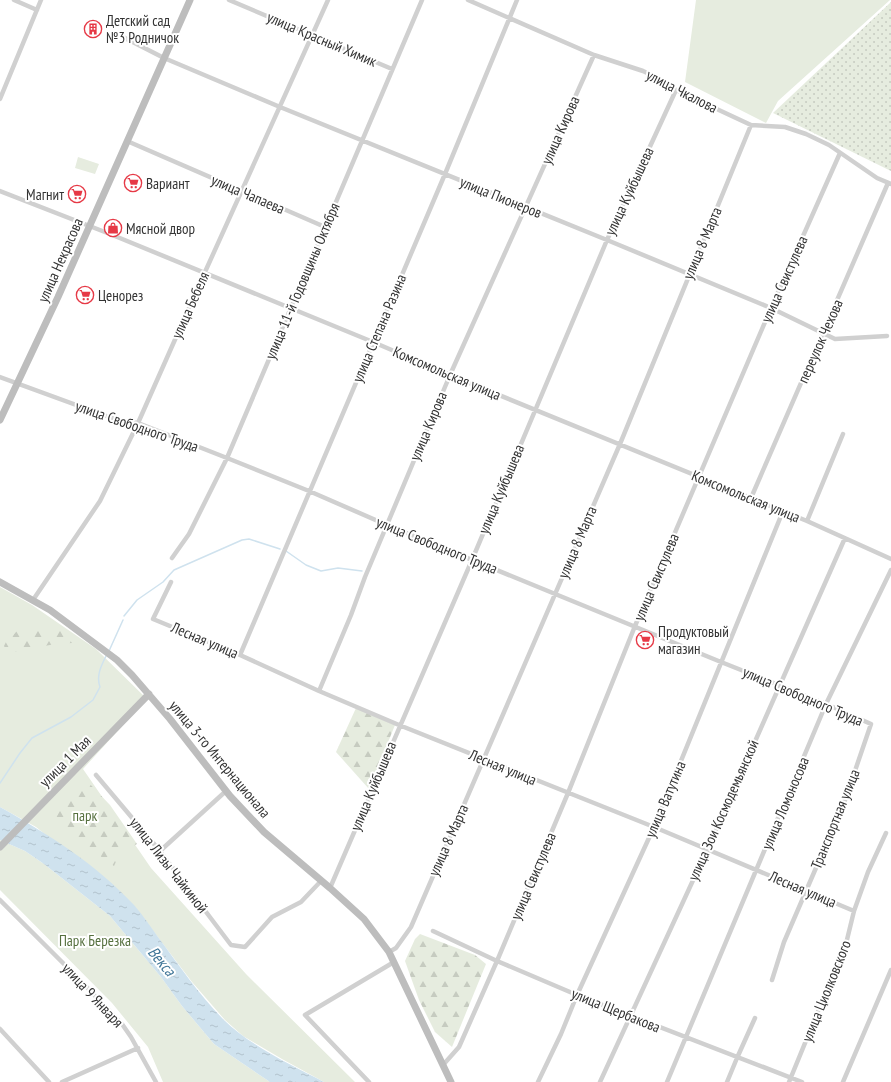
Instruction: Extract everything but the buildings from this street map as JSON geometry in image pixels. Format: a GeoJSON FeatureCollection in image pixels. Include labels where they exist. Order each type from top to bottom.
{"type":"FeatureCollection","features":[{"type":"Feature","properties":{"kind":"main road","name":"улица Некрасова"},"geometry":{"type":"LineString","coordinates":[[0,420],[190,0]]}},
{"type":"Feature","properties":{"kind":"main road","name":"улица 3-го Интернационала"},"geometry":{"type":"LineString","coordinates":[[0,582],[50,610],[117,660],[149,694],[226,791],[264,832],[364,919],[389,952],[451,1082]]}},
{"type":"Feature","properties":{"kind":"main road","name":"улица 1 Мая"},"geometry":{"type":"LineString","coordinates":[[0,847],[149,694]]}},
{"type":"Feature","properties":{"kind":"street"},"geometry":{"type":"LineString","coordinates":[[14,0],[38,10]]}},
{"type":"Feature","properties":{"kind":"street"},"geometry":{"type":"LineString","coordinates":[[0,99],[1,93],[42,0]]}},
{"type":"Feature","properties":{"kind":"street","name":"улица Красный Химик"},"geometry":{"type":"LineString","coordinates":[[229,0],[392,69]]}},
{"type":"Feature","properties":{"kind":"street","name":"улица Бебеля"},"geometry":{"type":"LineString","coordinates":[[33,600],[100,501],[138,423],[204,272],[328,0]]}},
{"type":"Feature","properties":{"kind":"street","name":"улица 11-й Годовщины Октября"},"geometry":{"type":"LineString","coordinates":[[172,558],[189,534],[228,458],[422,0]]}},
{"type":"Feature","properties":{"kind":"street","name":"улица Чкалова"},"geometry":{"type":"LineString","coordinates":[[468,0],[594,55],[643,71],[662,80],[676,90],[751,125],[785,127],[811,137],[829,145],[877,178],[890,184]]}},
{"type":"Feature","properties":{"kind":"street","name":"улица Степана Разина"},"geometry":{"type":"LineString","coordinates":[[240,655],[445,174],[517,0]]}},
{"type":"Feature","properties":{"kind":"street","name":"улица Пионеров"},"geometry":{"type":"LineString","coordinates":[[119,35],[164,58],[771,308],[835,339],[887,336]]}},
{"type":"Feature","properties":{"kind":"street","name":"улица Кирова"},"geometry":{"type":"LineString","coordinates":[[319,691],[351,615],[364,577],[450,375],[594,55]]}},
{"type":"Feature","properties":{"kind":"street","name":"улица Куйбышева"},"geometry":{"type":"LineString","coordinates":[[330,888],[399,725],[472,560],[534,409],[607,240],[676,90]]}},
{"type":"Feature","properties":{"kind":"street","name":"улица 8 Марта"},"geometry":{"type":"LineString","coordinates":[[389,952],[396,948],[411,927],[620,444],[751,125]]}},
{"type":"Feature","properties":{"kind":"street","name":"улица Чапаева"},"geometry":{"type":"LineString","coordinates":[[127,141],[325,227]]}},
{"type":"Feature","properties":{"kind":"street","name":"улица Свистулева"},"geometry":{"type":"LineString","coordinates":[[443,1065],[458,1047],[497,961],[568,793],[635,626],[771,308],[840,153]]}},
{"type":"Feature","properties":{"kind":"street","name":"переулок Чехова"},"geometry":{"type":"LineString","coordinates":[[751,498],[890,184]]}},
{"type":"Feature","properties":{"kind":"street","name":"Комсомольская улица"},"geometry":{"type":"LineString","coordinates":[[0,192],[204,272],[450,375],[807,521],[891,559]]}},
{"type":"Feature","properties":{"kind":"street","name":"улица Свободного Труда"},"geometry":{"type":"LineString","coordinates":[[0,377],[120,421],[138,423],[228,458],[472,560],[826,704],[871,724]]}},
{"type":"Feature","properties":{"kind":"street"},"geometry":{"type":"LineString","coordinates":[[807,521],[843,434]]}},
{"type":"Feature","properties":{"kind":"street","name":"улица Ватутина"},"geometry":{"type":"LineString","coordinates":[[538,1082],[654,827],[783,511]]}},
{"type":"Feature","properties":{"kind":"street","name":"улица Зои Космодемьянской"},"geometry":{"type":"LineString","coordinates":[[600,1082],[707,850],[845,538]]}},
{"type":"Feature","properties":{"kind":"street","name":"улица Ломоносова"},"geometry":{"type":"LineString","coordinates":[[667,1082],[826,704],[891,570]]}},
{"type":"Feature","properties":{"kind":"street","name":"Лесная улица"},"geometry":{"type":"LineString","coordinates":[[171,582],[153,619],[240,655],[399,725],[654,827],[854,911]]}},
{"type":"Feature","properties":{"kind":"street","name":"Транспортная улица"},"geometry":{"type":"LineString","coordinates":[[772,980],[784,942],[844,804],[871,724]]}},
{"type":"Feature","properties":{"kind":"street","name":"улица Лизы Чайкиной"},"geometry":{"type":"LineString","coordinates":[[96,775],[160,851],[231,945],[246,947],[272,917],[301,902],[321,881]]}},
{"type":"Feature","properties":{"kind":"street"},"geometry":{"type":"LineString","coordinates":[[160,851],[226,791]]}},
{"type":"Feature","properties":{"kind":"street","name":"улица Циолковского"},"geometry":{"type":"LineString","coordinates":[[790,1080],[844,952],[854,911],[868,872],[886,833]]}},
{"type":"Feature","properties":{"kind":"street","name":"улица 9 Января"},"geometry":{"type":"LineString","coordinates":[[0,900],[122,1024],[138,1048],[156,1082]]}},
{"type":"Feature","properties":{"kind":"street","name":"улица Щербакова"},"geometry":{"type":"LineString","coordinates":[[433,931],[497,961],[577,995],[790,1080],[802,1082]]}},
{"type":"Feature","properties":{"kind":"street"},"geometry":{"type":"LineString","coordinates":[[369,1082],[305,1015],[394,962]]}},
{"type":"Feature","properties":{"kind":"street"},"geometry":{"type":"LineString","coordinates":[[843,1082],[891,970]]}},
{"type":"Feature","properties":{"kind":"street"},"geometry":{"type":"LineString","coordinates":[[728,1082],[737,1058],[756,1018]]}},
{"type":"Feature","properties":{"kind":"street"},"geometry":{"type":"LineString","coordinates":[[0,1029],[49,1082]]}},
{"type":"Feature","properties":{"kind":"street"},"geometry":{"type":"LineString","coordinates":[[62,1082],[138,1048]]}},
{"type":"Feature","properties":{"kind":"green space"},"geometry":{"type":"Polygon","coordinates":[[[696,0],[890,0],[778,101],[766,123],[685,82],[696,0]]]}},
{"type":"Feature","properties":{"kind":"green space"},"geometry":{"type":"Polygon","coordinates":[[[891,2],[891,171],[773,113],[891,2]]]}},
{"type":"Feature","properties":{"kind":"green space"},"geometry":{"type":"Polygon","coordinates":[[[78,157],[99,164],[95,174],[75,168],[78,157]]]}},
{"type":"Feature","properties":{"kind":"green space"},"geometry":{"type":"Polygon","coordinates":[[[0,587],[32,605],[96,649],[147,699],[83,769],[151,868],[246,974],[355,1082],[324,1082],[243,1036],[225,1020],[192,982],[135,907],[36,827],[0,807],[0,587]]]}},
{"type":"Feature","properties":{"kind":"green space"},"geometry":{"type":"Polygon","coordinates":[[[47,628],[65,632],[72,643],[55,644],[8,653],[4,646],[17,631],[47,628]]]}},
{"type":"Feature","properties":{"kind":"green space"},"geometry":{"type":"Polygon","coordinates":[[[356,708],[395,725],[369,789],[336,752],[356,708]]]}},
{"type":"Feature","properties":{"kind":"green space","name":"парк"},"geometry":{"type":"Polygon","coordinates":[[[82,781],[87,781],[110,805],[137,844],[120,853],[114,866],[53,823],[70,791],[82,781]]]}},
{"type":"Feature","properties":{"kind":"green space","name":"Парк Березка"},"geometry":{"type":"Polygon","coordinates":[[[0,840],[25,851],[44,864],[110,916],[214,1044],[270,1082],[163,1082],[148,1047],[112,1003],[0,890],[0,840]]]}},
{"type":"Feature","properties":{"kind":"green space"},"geometry":{"type":"Polygon","coordinates":[[[420,934],[475,955],[486,964],[452,1047],[435,1032],[419,1000],[405,961],[415,939],[420,934]]]}},
{"type":"Feature","properties":{"kind":"water","name":"Векса"},"geometry":{"type":"Polygon","coordinates":[[[0,807],[71,851],[104,876],[119,890],[134,905],[206,1000],[234,1029],[258,1046],[324,1082],[270,1082],[214,1044],[110,916],[44,864],[25,851],[0,840],[0,807]]]}},
{"type":"Feature","properties":{"kind":"waterway"},"geometry":{"type":"LineString","coordinates":[[124,616],[137,600],[163,582],[174,570],[242,540],[249,539],[280,549]]}},
{"type":"Feature","properties":{"kind":"waterway"},"geometry":{"type":"LineString","coordinates":[[286,551],[306,565],[321,571],[338,568],[362,571]]}},
{"type":"Feature","properties":{"kind":"waterway"},"geometry":{"type":"LineString","coordinates":[[109,651],[123,620]]}},
{"type":"Feature","properties":{"kind":"waterway"},"geometry":{"type":"LineString","coordinates":[[0,783],[32,738],[71,717],[93,700],[100,687],[99,675],[106,656]]}},
{"type":"Feature","properties":{"kind":"place","name":"Детский сад №3 Родничок"},"geometry":{"type":"Point","coordinates":[93,29]}},
{"type":"Feature","properties":{"kind":"place","name":"Вариант"},"geometry":{"type":"Point","coordinates":[133,183]}},
{"type":"Feature","properties":{"kind":"place","name":"Магнит"},"geometry":{"type":"Point","coordinates":[77,194]}},
{"type":"Feature","properties":{"kind":"place","name":"Мясной двор"},"geometry":{"type":"Point","coordinates":[113,228]}},
{"type":"Feature","properties":{"kind":"place","name":"Ценорез"},"geometry":{"type":"Point","coordinates":[85,295]}},
{"type":"Feature","properties":{"kind":"place","name":"Продуктовый магазин"},"geometry":{"type":"Point","coordinates":[645,640]}}]}
